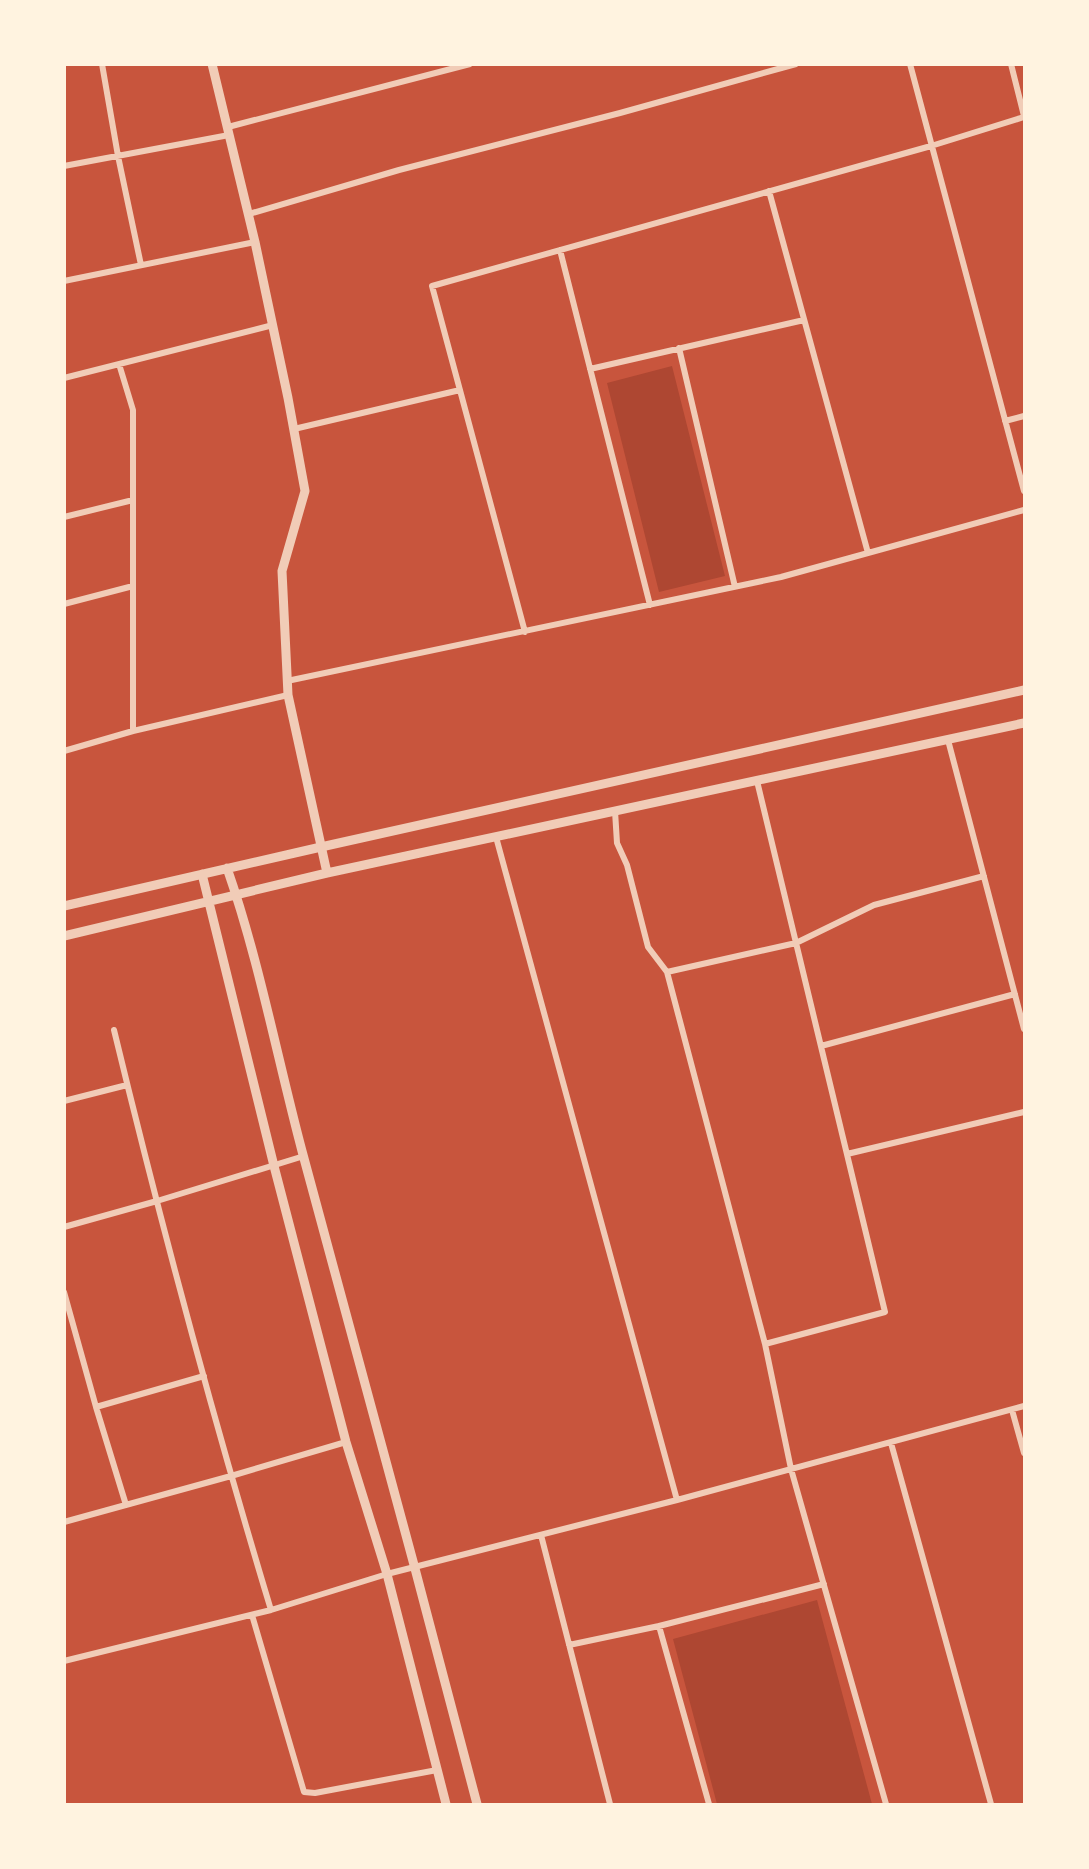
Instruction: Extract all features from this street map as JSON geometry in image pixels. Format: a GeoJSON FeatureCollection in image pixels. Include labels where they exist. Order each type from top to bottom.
{"type":"FeatureCollection","features":[{"type":"Feature","properties":{"kind":"street"},"geometry":{"type":"LineString","coordinates":[[102,64],[118,156],[141,265]]}},
{"type":"Feature","properties":{"kind":"street"},"geometry":{"type":"LineString","coordinates":[[212,64],[249,214],[305,491],[282,571],[287,681],[288,695],[327,873]]}},
{"type":"Feature","properties":{"kind":"street"},"geometry":{"type":"LineString","coordinates":[[64,166],[228,131],[470,64]]}},
{"type":"Feature","properties":{"kind":"street"},"geometry":{"type":"LineString","coordinates":[[249,214],[399,170],[796,64]]}},
{"type":"Feature","properties":{"kind":"street"},"geometry":{"type":"LineString","coordinates":[[910,64],[1024,491]]}},
{"type":"Feature","properties":{"kind":"street"},"geometry":{"type":"LineString","coordinates":[[525,632],[432,286],[931,146],[1024,117],[1011,64]]}},
{"type":"Feature","properties":{"kind":"street"},"geometry":{"type":"LineString","coordinates":[[769,191],[868,553]]}},
{"type":"Feature","properties":{"kind":"street"},"geometry":{"type":"LineString","coordinates":[[64,281],[255,242]]}},
{"type":"Feature","properties":{"kind":"street"},"geometry":{"type":"LineString","coordinates":[[560,250],[650,605]]}},
{"type":"Feature","properties":{"kind":"street"},"geometry":{"type":"LineString","coordinates":[[590,369],[804,320]]}},
{"type":"Feature","properties":{"kind":"street"},"geometry":{"type":"LineString","coordinates":[[64,378],[273,325]]}},
{"type":"Feature","properties":{"kind":"street"},"geometry":{"type":"LineString","coordinates":[[679,348],[735,586]]}},
{"type":"Feature","properties":{"kind":"street"},"geometry":{"type":"LineString","coordinates":[[119,364],[133,410],[133,731]]}},
{"type":"Feature","properties":{"kind":"street"},"geometry":{"type":"LineString","coordinates":[[294,429],[460,390]]}},
{"type":"Feature","properties":{"kind":"street"},"geometry":{"type":"LineString","coordinates":[[1005,421],[1024,416]]}},
{"type":"Feature","properties":{"kind":"street"},"geometry":{"type":"LineString","coordinates":[[64,517],[133,500]]}},
{"type":"Feature","properties":{"kind":"street"},"geometry":{"type":"LineString","coordinates":[[287,681],[781,577],[1024,510]]}},
{"type":"Feature","properties":{"kind":"street"},"geometry":{"type":"LineString","coordinates":[[64,604],[133,586]]}},
{"type":"Feature","properties":{"kind":"street"},"geometry":{"type":"LineString","coordinates":[[64,906],[1024,690]]}},
{"type":"Feature","properties":{"kind":"street"},"geometry":{"type":"LineString","coordinates":[[64,751],[133,731],[288,695]]}},
{"type":"Feature","properties":{"kind":"street"},"geometry":{"type":"LineString","coordinates":[[64,936],[327,873],[1024,723]]}},
{"type":"Feature","properties":{"kind":"street"},"geometry":{"type":"LineString","coordinates":[[948,740],[1024,1029]]}},
{"type":"Feature","properties":{"kind":"street"},"geometry":{"type":"LineString","coordinates":[[757,781],[885,1312],[765,1344]]}},
{"type":"Feature","properties":{"kind":"street"},"geometry":{"type":"LineString","coordinates":[[615,811],[617,843],[627,865],[648,947],[667,972],[765,1344],[791,1469],[886,1804]]}},
{"type":"Feature","properties":{"kind":"street"},"geometry":{"type":"LineString","coordinates":[[496,837],[677,1500]]}},
{"type":"Feature","properties":{"kind":"street"},"geometry":{"type":"LineString","coordinates":[[227,868],[416,1567],[477,1804]]}},
{"type":"Feature","properties":{"kind":"street"},"geometry":{"type":"LineString","coordinates":[[202,874],[274,1166],[346,1442],[387,1574],[446,1804]]}},
{"type":"Feature","properties":{"kind":"street"},"geometry":{"type":"LineString","coordinates":[[667,972],[796,943],[874,905],[984,876]]}},
{"type":"Feature","properties":{"kind":"street"},"geometry":{"type":"LineString","coordinates":[[821,1046],[1015,994]]}},
{"type":"Feature","properties":{"kind":"street"},"geometry":{"type":"LineString","coordinates":[[114,1030],[231,1476],[271,1610]]}},
{"type":"Feature","properties":{"kind":"street"},"geometry":{"type":"LineString","coordinates":[[64,1101],[127,1085]]}},
{"type":"Feature","properties":{"kind":"street"},"geometry":{"type":"LineString","coordinates":[[847,1154],[1024,1112]]}},
{"type":"Feature","properties":{"kind":"street"},"geometry":{"type":"LineString","coordinates":[[64,1227],[304,1156]]}},
{"type":"Feature","properties":{"kind":"street"},"geometry":{"type":"LineString","coordinates":[[64,1292],[126,1505]]}},
{"type":"Feature","properties":{"kind":"street"},"geometry":{"type":"LineString","coordinates":[[96,1407],[204,1376]]}},
{"type":"Feature","properties":{"kind":"street"},"geometry":{"type":"LineString","coordinates":[[64,1662],[271,1610],[387,1574],[677,1500],[1024,1406]]}},
{"type":"Feature","properties":{"kind":"street"},"geometry":{"type":"LineString","coordinates":[[1012,1410],[1024,1453]]}},
{"type":"Feature","properties":{"kind":"street"},"geometry":{"type":"LineString","coordinates":[[64,1521],[346,1442]]}},
{"type":"Feature","properties":{"kind":"street"},"geometry":{"type":"LineString","coordinates":[[891,1443],[991,1804]]}},
{"type":"Feature","properties":{"kind":"street"},"geometry":{"type":"LineString","coordinates":[[541,1535],[610,1804]]}},
{"type":"Feature","properties":{"kind":"street"},"geometry":{"type":"LineString","coordinates":[[569,1645],[659,1626],[824,1584]]}},
{"type":"Feature","properties":{"kind":"street"},"geometry":{"type":"LineString","coordinates":[[252,1615],[304,1792],[315,1793],[437,1770]]}},
{"type":"Feature","properties":{"kind":"street"},"geometry":{"type":"LineString","coordinates":[[659,1626],[709,1804]]}},
{"type":"Feature","properties":{"kind":"shaded area"},"geometry":{"type":"Polygon","coordinates":[[[672,366],[725,576],[659,592],[607,383],[672,366]]]}},
{"type":"Feature","properties":{"kind":"shaded area"},"geometry":{"type":"Polygon","coordinates":[[[817,1600],[872,1804],[717,1804],[673,1639],[817,1600]]]}}]}
